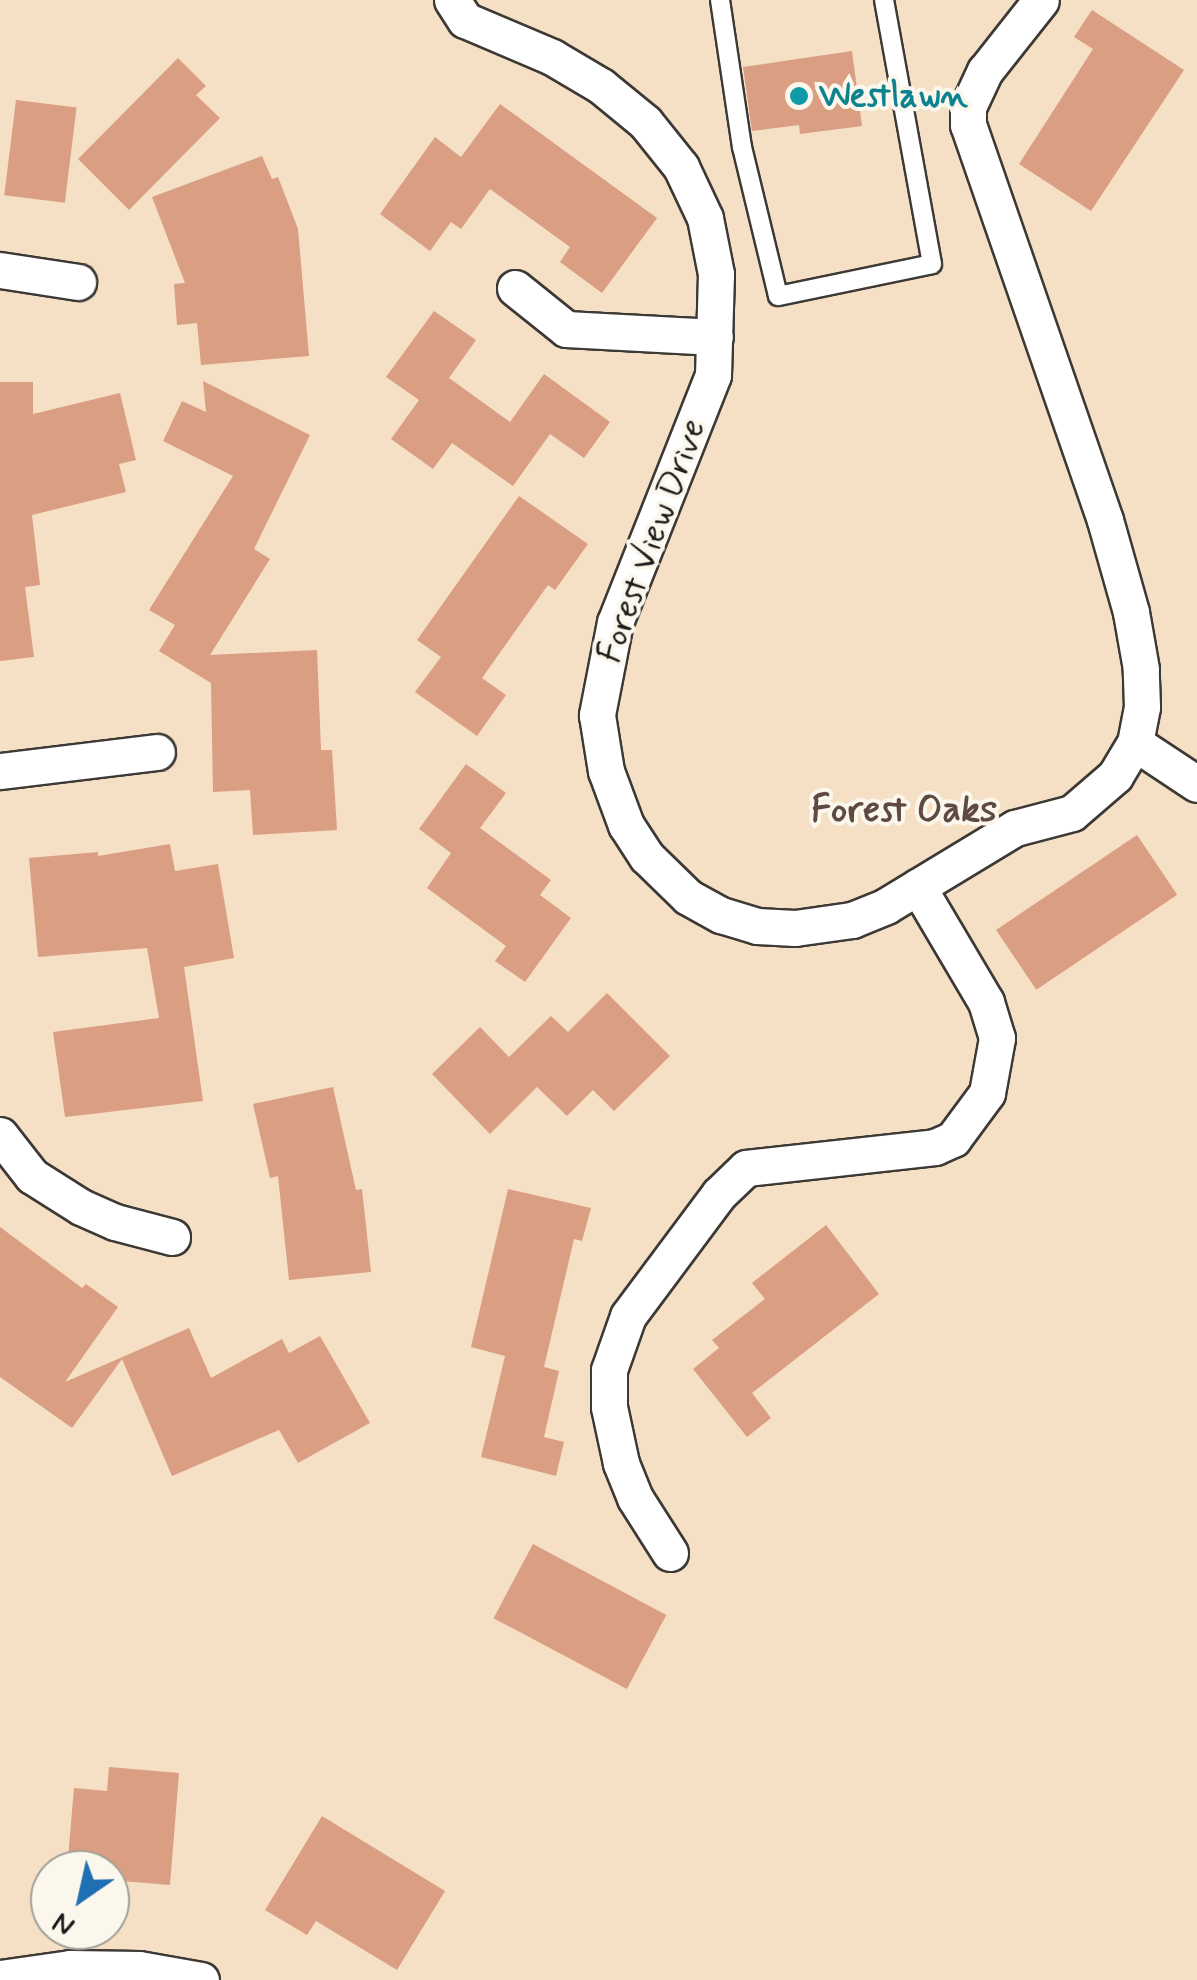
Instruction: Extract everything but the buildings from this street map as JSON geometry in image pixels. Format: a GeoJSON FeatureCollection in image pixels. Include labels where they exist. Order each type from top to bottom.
{"type":"FeatureCollection","features":[{"type":"Feature","properties":{"kind":"street","name":"Forest View Drive"},"geometry":{"type":"LineString","coordinates":[[452,0],[465,20],[552,57],[601,86],[645,122],[682,167],[705,218],[716,274],[712,375],[615,622],[601,678],[597,715],[606,771],[626,825],[647,857],[688,897],[721,915],[758,926],[795,928],[852,920],[918,887],[1015,828],[1087,804],[1114,776],[1135,743],[1142,707],[1141,669],[1131,612],[1105,520],[968,126],[968,107],[985,70],[1041,0]]}},
{"type":"Feature","properties":{"kind":"street"},"geometry":{"type":"LineString","coordinates":[[0,270],[78,282]]}},
{"type":"Feature","properties":{"kind":"street"},"geometry":{"type":"LineString","coordinates":[[515,288],[566,330],[715,337]]}},
{"type":"Feature","properties":{"kind":"street"},"geometry":{"type":"LineString","coordinates":[[1135,743],[1197,784]]}},
{"type":"Feature","properties":{"kind":"street"},"geometry":{"type":"LineString","coordinates":[[0,771],[156,752]]}},
{"type":"Feature","properties":{"kind":"street"},"geometry":{"type":"LineString","coordinates":[[670,1553],[635,1498],[620,1464],[609,1407],[609,1370],[628,1316],[719,1194],[746,1168],[935,1147],[952,1139],[986,1094],[997,1038],[986,1002],[918,887]]}},
{"type":"Feature","properties":{"kind":"street"},"geometry":{"type":"LineString","coordinates":[[0,1135],[32,1176],[80,1207],[115,1222],[172,1237]]}},
{"type":"Feature","properties":{"kind":"street"},"geometry":{"type":"LineString","coordinates":[[0,1978],[70,1968],[140,1969],[201,1980]]}},
{"type":"Feature","properties":{"kind":"lane"},"geometry":{"type":"LineString","coordinates":[[720,0],[742,147],[778,296],[932,264],[884,0]]}},
{"type":"Feature","properties":{"kind":"place","name":"Westlawn"},"geometry":{"type":"Point","coordinates":[799,96]}},
{"type":"Feature","properties":{"kind":"district","name":"Forest Oaks"},"geometry":{"type":"Point","coordinates":[904,811]}}]}
